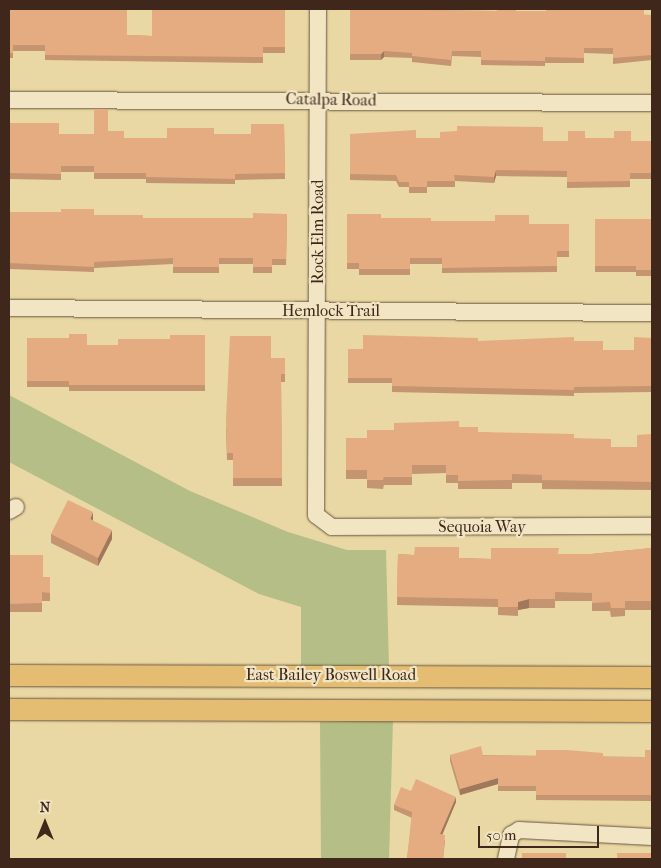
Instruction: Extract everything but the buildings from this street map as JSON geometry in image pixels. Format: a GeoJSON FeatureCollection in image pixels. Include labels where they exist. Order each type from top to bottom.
{"type":"FeatureCollection","features":[{"type":"Feature","properties":{"kind":"main road","name":"East Bailey Boswell Road"},"geometry":{"type":"LineString","coordinates":[[9,675],[652,676]]}},
{"type":"Feature","properties":{"kind":"main road","name":"East Bailey Boswell Road"},"geometry":{"type":"LineString","coordinates":[[9,709],[652,711]]}},
{"type":"Feature","properties":{"kind":"street","name":"Rock Elm Road"},"geometry":{"type":"LineString","coordinates":[[316,515],[319,310],[318,9]]}},
{"type":"Feature","properties":{"kind":"street","name":"Catalpa Road"},"geometry":{"type":"LineString","coordinates":[[9,100],[652,103]]}},
{"type":"Feature","properties":{"kind":"street","name":"Hemlock Trail"},"geometry":{"type":"LineString","coordinates":[[9,308],[652,313]]}},
{"type":"Feature","properties":{"kind":"street","name":"Sequoia Way"},"geometry":{"type":"LineString","coordinates":[[316,515],[332,527],[652,526]]}},
{"type":"Feature","properties":{"kind":"street"},"geometry":{"type":"LineString","coordinates":[[506,859],[511,834],[530,829],[652,837]]}},
{"type":"Feature","properties":{"kind":"green space"},"geometry":{"type":"Polygon","coordinates":[[[9,395],[190,491],[288,532],[347,550],[386,550],[389,668],[301,666],[301,607],[259,594],[9,462],[9,395]]]}},
{"type":"Feature","properties":{"kind":"green space"},"geometry":{"type":"Polygon","coordinates":[[[393,720],[389,859],[321,859],[320,722],[393,720]]]}}]}
